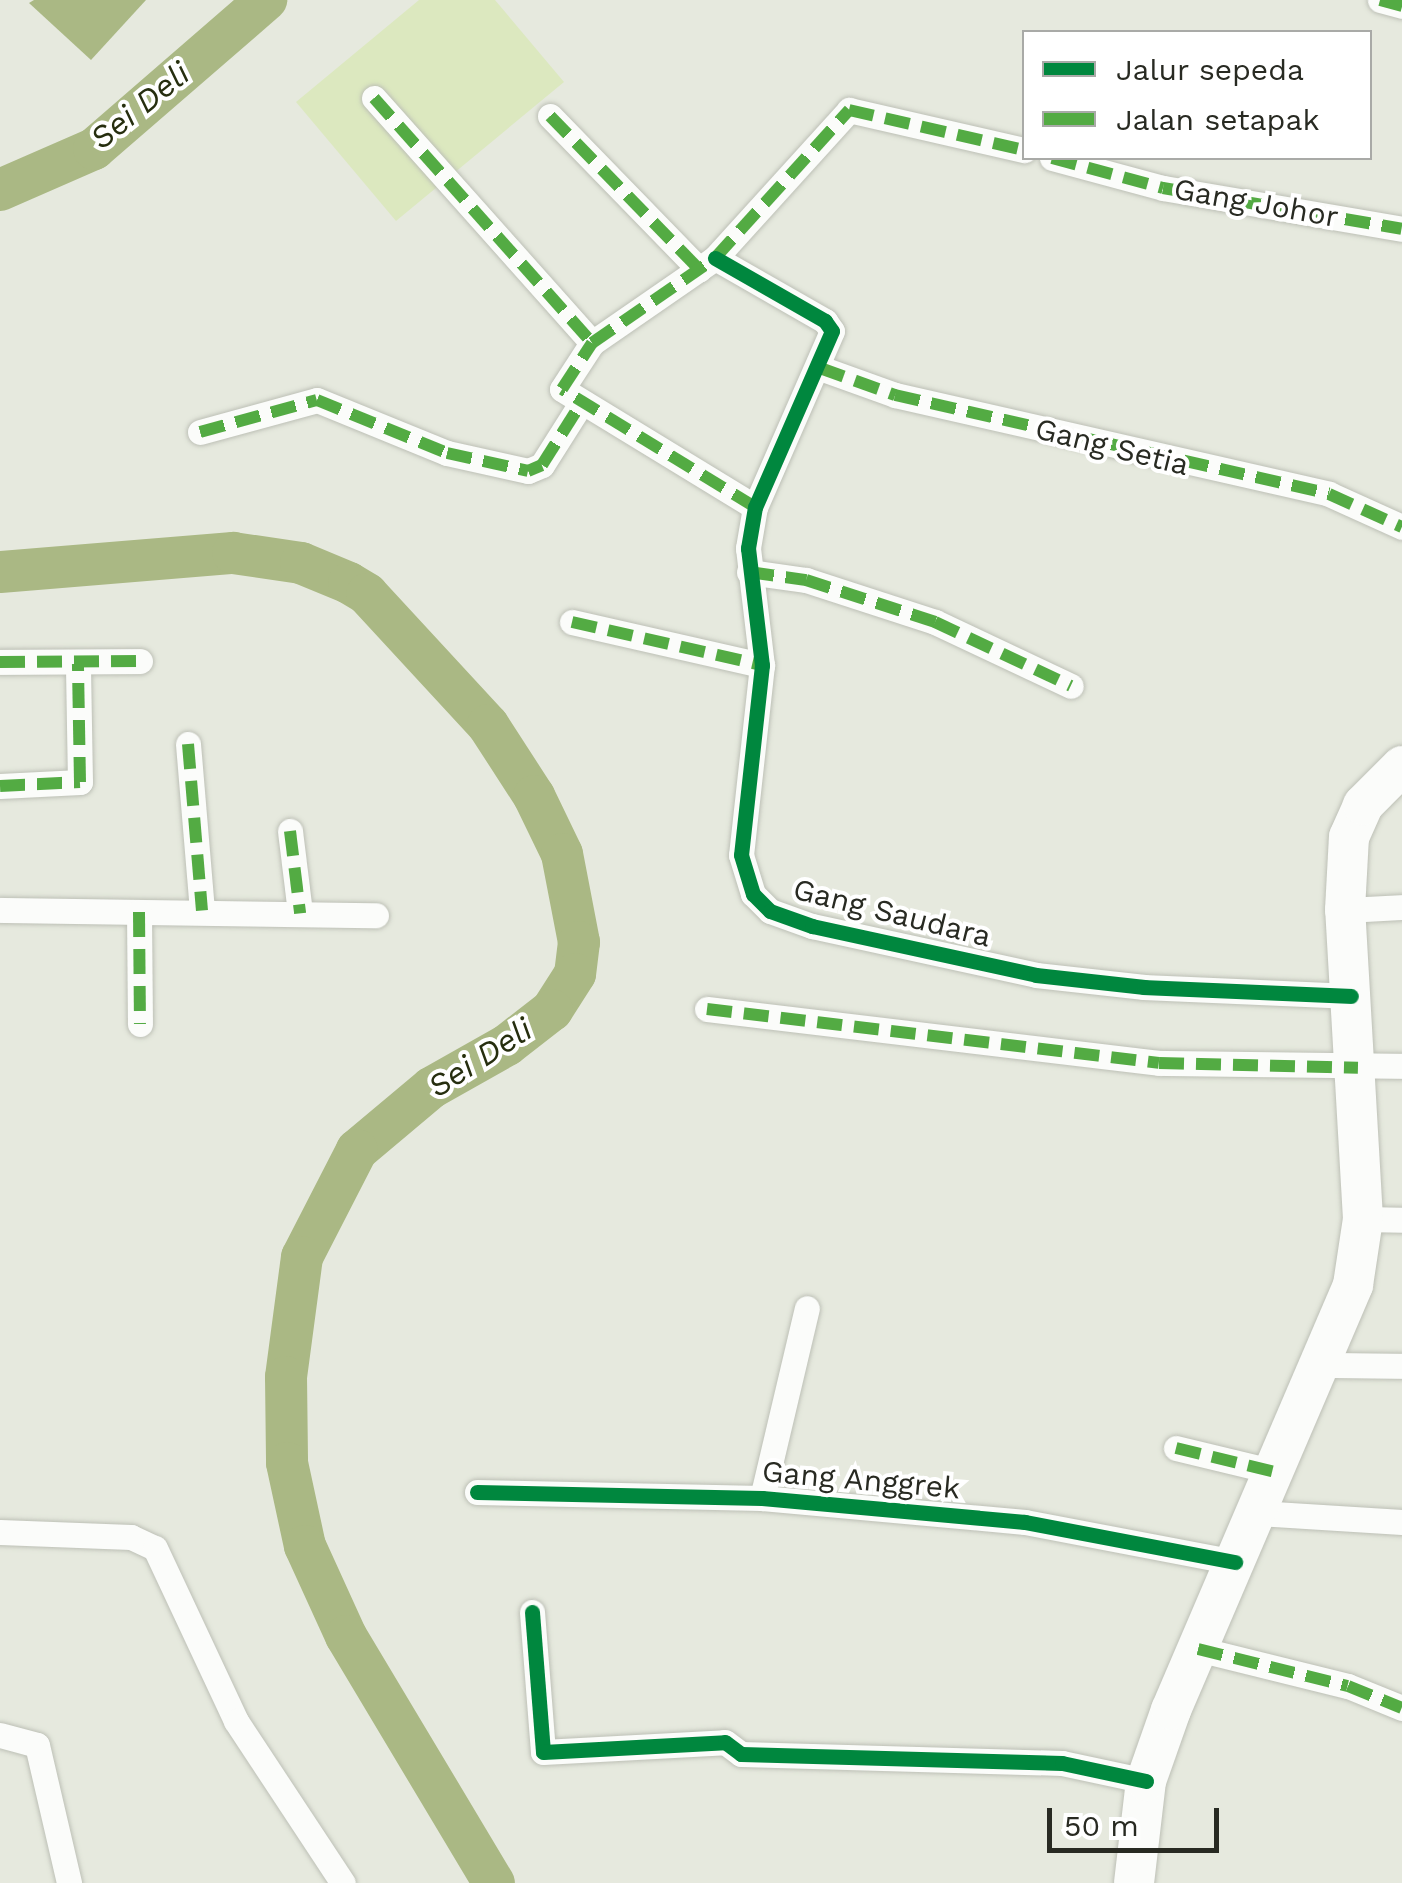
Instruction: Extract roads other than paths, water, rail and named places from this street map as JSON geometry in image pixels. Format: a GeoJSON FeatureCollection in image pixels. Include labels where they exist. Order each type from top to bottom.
{"type":"FeatureCollection","features":[{"type":"Feature","properties":{"kind":"main road"},"geometry":{"type":"LineString","coordinates":[[1134,1883],[1146,1781],[1198,1648],[1324,1365],[1382,1220],[1358,1068],[1344,910],[1354,821],[1402,766]]}},
{"type":"Feature","properties":{"kind":"street"},"geometry":{"type":"LineString","coordinates":[[1380,0],[1402,6]]}},
{"type":"Feature","properties":{"kind":"street"},"geometry":{"type":"LineString","coordinates":[[374,98],[592,343]]}},
{"type":"Feature","properties":{"kind":"street"},"geometry":{"type":"LineString","coordinates":[[200,432],[316,400],[448,452],[528,471],[542,465],[592,343],[707,264],[849,110],[1022,150]]}},
{"type":"Feature","properties":{"kind":"street"},"geometry":{"type":"LineString","coordinates":[[550,116],[707,264],[825,321],[832,332],[820,368],[755,507],[571,397]]}},
{"type":"Feature","properties":{"kind":"street","name":"Gang Johor"},"geometry":{"type":"LineString","coordinates":[[1059,160],[1163,188],[1402,229]]}},
{"type":"Feature","properties":{"kind":"street","name":"Gang Setia"},"geometry":{"type":"LineString","coordinates":[[820,368],[895,396],[1329,494],[1402,526]]}},
{"type":"Feature","properties":{"kind":"street","name":"Gang Saudara"},"geometry":{"type":"LineString","coordinates":[[755,507],[750,572],[762,665],[741,855],[748,886],[770,911],[812,926],[1036,975],[1144,987],[1351,996]]}},
{"type":"Feature","properties":{"kind":"street"},"geometry":{"type":"LineString","coordinates":[[750,572],[806,580],[936,622],[1070,686]]}},
{"type":"Feature","properties":{"kind":"street"},"geometry":{"type":"LineString","coordinates":[[572,622],[762,665]]}},
{"type":"Feature","properties":{"kind":"street"},"geometry":{"type":"LineString","coordinates":[[0,662],[140,661]]}},
{"type":"Feature","properties":{"kind":"street"},"geometry":{"type":"LineString","coordinates":[[0,786],[80,782],[78,664]]}},
{"type":"Feature","properties":{"kind":"street"},"geometry":{"type":"LineString","coordinates":[[188,744],[202,910]]}},
{"type":"Feature","properties":{"kind":"street"},"geometry":{"type":"LineString","coordinates":[[290,831],[300,913]]}},
{"type":"Feature","properties":{"kind":"street"},"geometry":{"type":"LineString","coordinates":[[1344,910],[1402,907]]}},
{"type":"Feature","properties":{"kind":"street"},"geometry":{"type":"LineString","coordinates":[[0,910],[376,914]]}},
{"type":"Feature","properties":{"kind":"street"},"geometry":{"type":"LineString","coordinates":[[139,912],[140,1024]]}},
{"type":"Feature","properties":{"kind":"street"},"geometry":{"type":"LineString","coordinates":[[707,1009],[1159,1063],[1402,1066]]}},
{"type":"Feature","properties":{"kind":"street"},"geometry":{"type":"LineString","coordinates":[[762,1498],[807,1308]]}},
{"type":"Feature","properties":{"kind":"street"},"geometry":{"type":"LineString","coordinates":[[1324,1365],[1402,1366]]}},
{"type":"Feature","properties":{"kind":"street"},"geometry":{"type":"LineString","coordinates":[[1176,1448],[1275,1472]]}},
{"type":"Feature","properties":{"kind":"street","name":"Gang Anggrek"},"geometry":{"type":"LineString","coordinates":[[477,1492],[762,1498],[1024,1522],[1235,1562]]}},
{"type":"Feature","properties":{"kind":"street"},"geometry":{"type":"LineString","coordinates":[[1258,1513],[1402,1522]]}},
{"type":"Feature","properties":{"kind":"street"},"geometry":{"type":"LineString","coordinates":[[0,1532],[131,1538],[155,1548],[236,1721],[343,1883]]}},
{"type":"Feature","properties":{"kind":"street"},"geometry":{"type":"LineString","coordinates":[[532,1612],[544,1752],[725,1742],[741,1754],[1062,1763],[1146,1781]]}},
{"type":"Feature","properties":{"kind":"street"},"geometry":{"type":"LineString","coordinates":[[1198,1648],[1348,1686],[1402,1708]]}},
{"type":"Feature","properties":{"kind":"street"},"geometry":{"type":"LineString","coordinates":[[0,1735],[37,1745],[69,1883]]}},
{"type":"Feature","properties":{"kind":"waterway","name":"Sei Deli"},"geometry":{"type":"LineString","coordinates":[[0,190],[94,149],[266,0]]}},
{"type":"Feature","properties":{"kind":"waterway","name":"Sei Deli"},"geometry":{"type":"LineString","coordinates":[[0,572],[233,553],[301,563],[349,583],[367,594],[488,725],[534,796],[562,854],[579,942],[575,974],[552,1010],[507,1045],[431,1088],[357,1150],[302,1257],[286,1377],[287,1463],[305,1546],[346,1636],[494,1883]]}}]}
